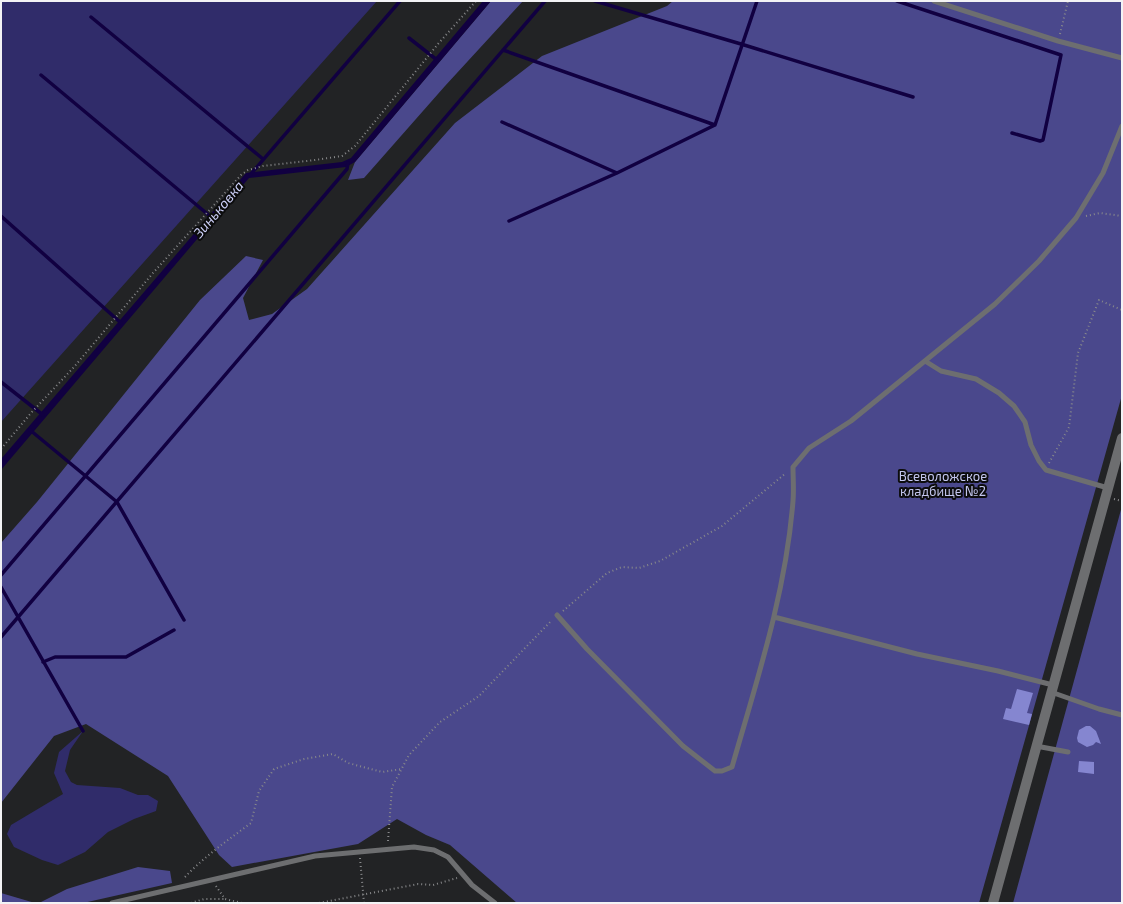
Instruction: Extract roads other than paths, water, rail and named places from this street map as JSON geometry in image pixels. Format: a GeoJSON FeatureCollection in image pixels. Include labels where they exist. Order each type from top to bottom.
{"type":"FeatureCollection","features":[{"type":"Feature","properties":{"kind":"street"},"geometry":{"type":"LineString","coordinates":[[993,903],[1122,438]]}},
{"type":"Feature","properties":{"kind":"lane"},"geometry":{"type":"LineString","coordinates":[[934,1],[1058,41],[1122,58]]}},
{"type":"Feature","properties":{"kind":"lane"},"geometry":{"type":"LineString","coordinates":[[557,615],[587,649],[683,746],[715,771],[722,771],[732,767],[774,617],[787,552],[793,507],[793,467],[809,448],[851,421],[995,304],[1039,261],[1076,218],[1103,173],[1122,126]]}},
{"type":"Feature","properties":{"kind":"lane"},"geometry":{"type":"LineString","coordinates":[[925,361],[941,371],[976,379],[999,393],[1014,406],[1025,422],[1031,445],[1039,461],[1046,470],[1108,488]]}},
{"type":"Feature","properties":{"kind":"lane"},"geometry":{"type":"LineString","coordinates":[[774,617],[917,654],[998,670],[1052,689],[1099,709],[1122,715]]}},
{"type":"Feature","properties":{"kind":"lane"},"geometry":{"type":"LineString","coordinates":[[1036,746],[1068,752]]}},
{"type":"Feature","properties":{"kind":"lane"},"geometry":{"type":"LineString","coordinates":[[112,903],[315,856],[388,848],[414,847],[434,850],[448,858],[472,885],[495,903]]}},
{"type":"Feature","properties":{"kind":"water","name":"Зиньковка"},"geometry":{"type":"Polygon","coordinates":[[[483,1],[491,1],[355,162],[346,167],[249,178],[1,470],[1,459],[246,173],[342,162],[351,158],[483,1]]]}},
{"type":"Feature","properties":{"kind":"waterway"},"geometry":{"type":"LineString","coordinates":[[250,175],[400,1]]}},
{"type":"Feature","properties":{"kind":"waterway"},"geometry":{"type":"LineString","coordinates":[[1,637],[545,1]]}},
{"type":"Feature","properties":{"kind":"waterway"},"geometry":{"type":"LineString","coordinates":[[595,1],[913,97]]}},
{"type":"Feature","properties":{"kind":"waterway"},"geometry":{"type":"LineString","coordinates":[[509,221],[617,173],[715,125],[757,1]]}},
{"type":"Feature","properties":{"kind":"waterway"},"geometry":{"type":"LineString","coordinates":[[897,1],[1061,55],[1043,140],[1040,141],[1012,133]]}},
{"type":"Feature","properties":{"kind":"waterway"},"geometry":{"type":"LineString","coordinates":[[91,17],[263,159]]}},
{"type":"Feature","properties":{"kind":"waterway"},"geometry":{"type":"LineString","coordinates":[[409,38],[437,60]]}},
{"type":"Feature","properties":{"kind":"waterway"},"geometry":{"type":"LineString","coordinates":[[503,50],[715,125]]}},
{"type":"Feature","properties":{"kind":"waterway","name":"Зиньковка"},"geometry":{"type":"LineString","coordinates":[[41,75],[211,217]]}},
{"type":"Feature","properties":{"kind":"waterway"},"geometry":{"type":"LineString","coordinates":[[502,122],[617,173]]}},
{"type":"Feature","properties":{"kind":"waterway"},"geometry":{"type":"LineString","coordinates":[[1,575],[347,169],[348,163]]}},
{"type":"Feature","properties":{"kind":"waterway"},"geometry":{"type":"LineString","coordinates":[[1,216],[121,323]]}},
{"type":"Feature","properties":{"kind":"waterway"},"geometry":{"type":"LineString","coordinates":[[1,382],[43,415]]}},
{"type":"Feature","properties":{"kind":"waterway"},"geometry":{"type":"LineString","coordinates":[[30,430],[117,502],[184,620]]}},
{"type":"Feature","properties":{"kind":"waterway"},"geometry":{"type":"LineString","coordinates":[[1,587],[83,731]]}},
{"type":"Feature","properties":{"kind":"waterway"},"geometry":{"type":"LineString","coordinates":[[43,662],[55,657],[126,657],[174,630]]}},
{"type":"Feature","properties":{"kind":"park label","name":"Всеволожское кладбище №2"},"geometry":{"type":"Point","coordinates":[943,484]}}]}
